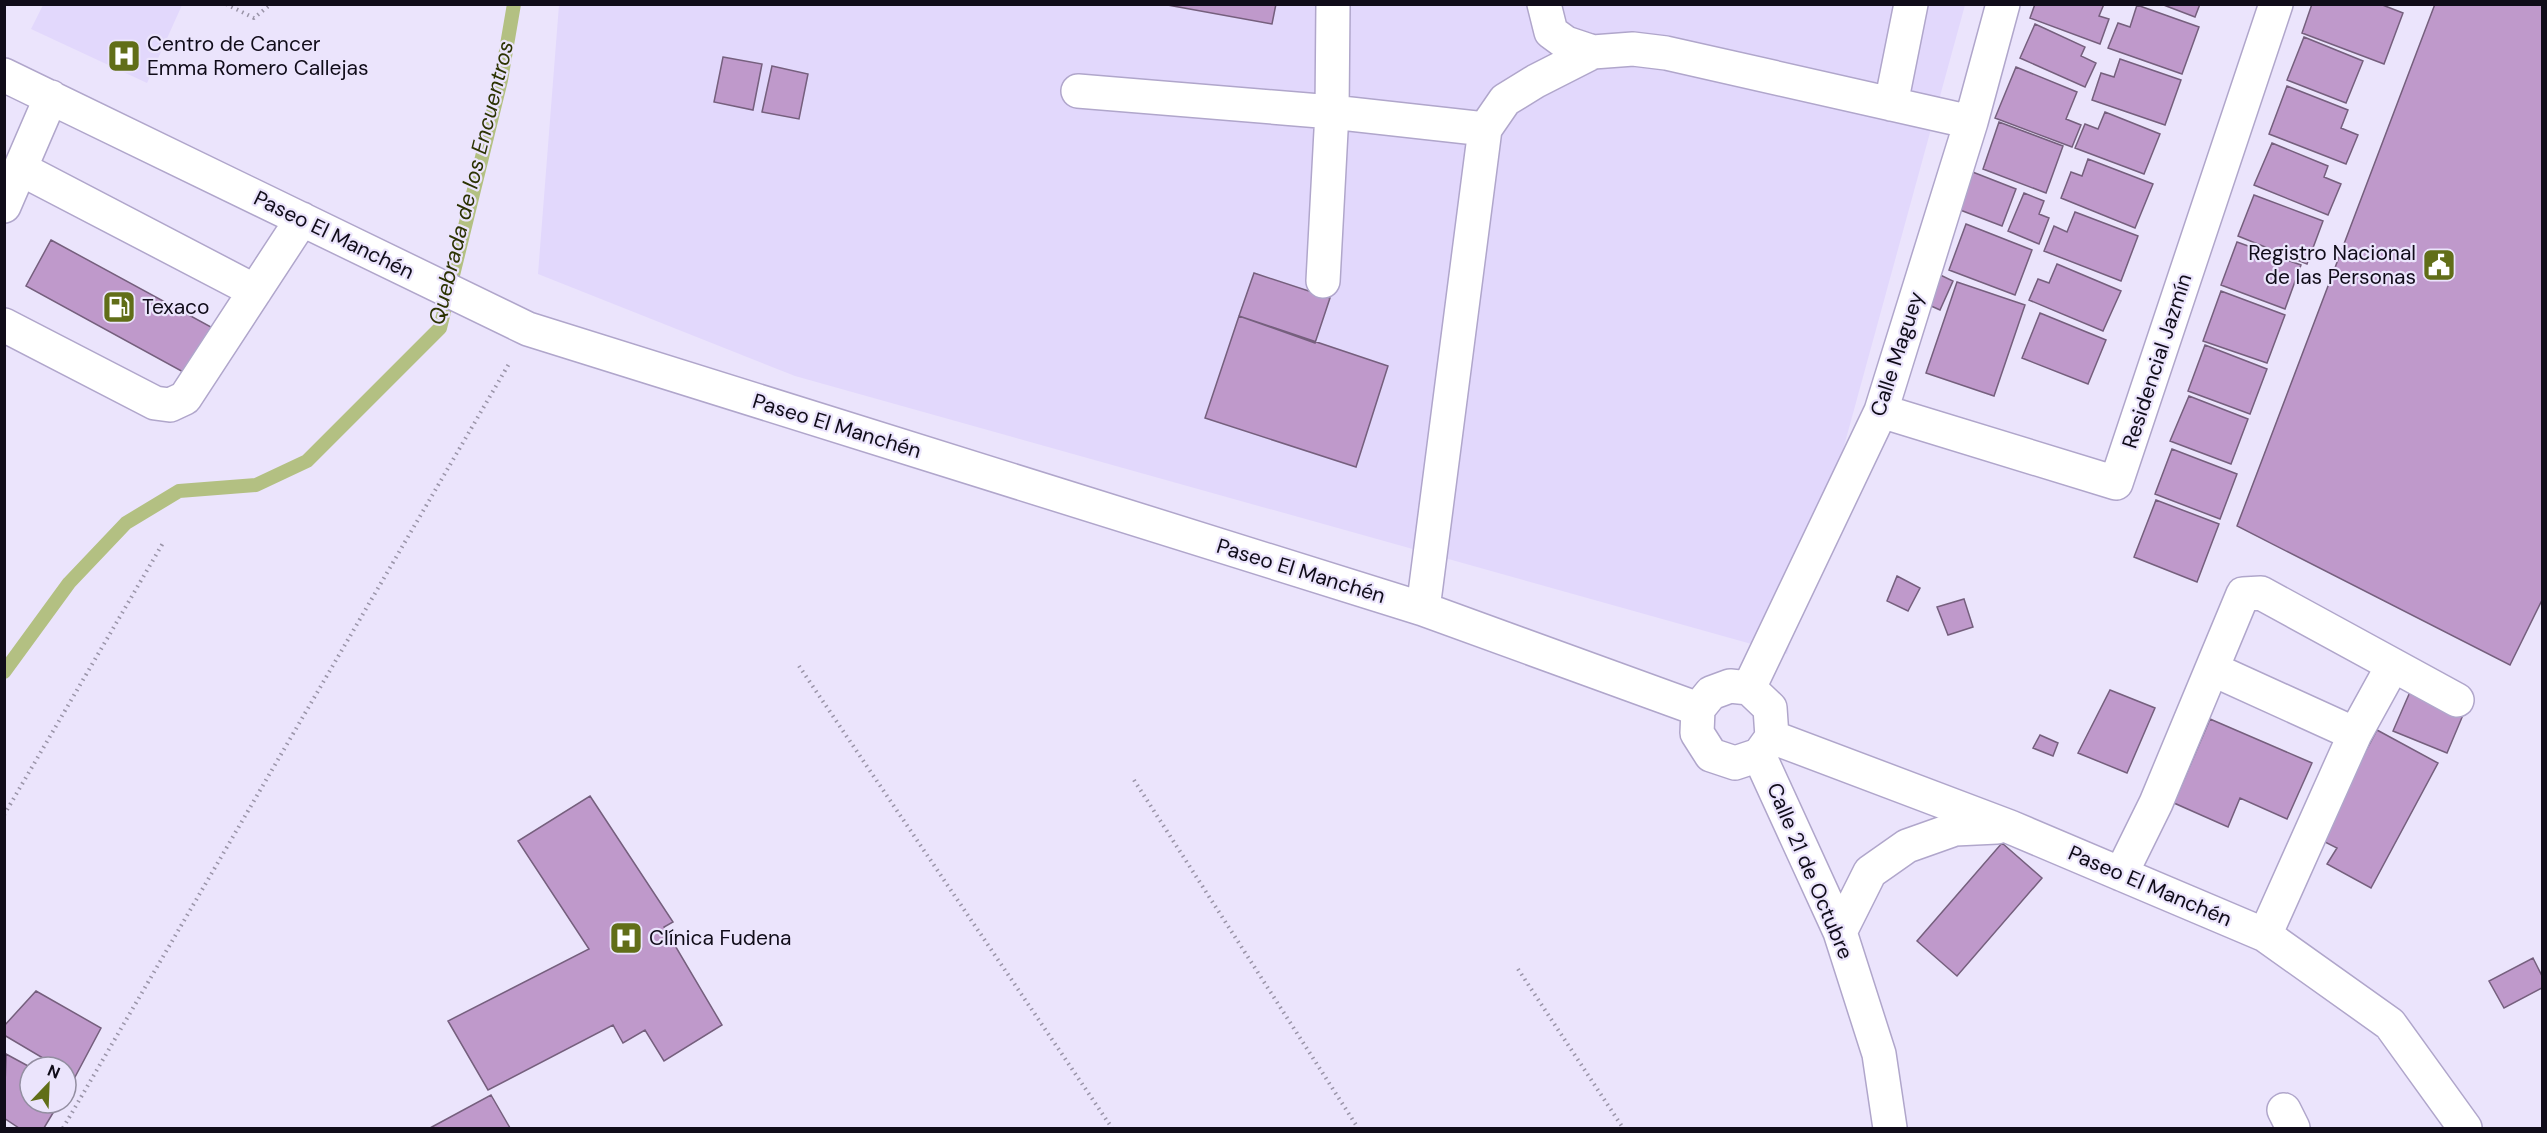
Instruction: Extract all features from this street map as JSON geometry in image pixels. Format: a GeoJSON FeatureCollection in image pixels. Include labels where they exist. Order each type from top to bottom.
{"type":"FeatureCollection","features":[{"type":"Feature","properties":{"kind":"street"},"geometry":{"type":"LineString","coordinates":[[1323,281],[1332,112],[1333,4]]}},
{"type":"Feature","properties":{"kind":"street"},"geometry":{"type":"LineString","coordinates":[[1544,4],[1551,32],[1566,43],[1593,52]]}},
{"type":"Feature","properties":{"kind":"street"},"geometry":{"type":"LineString","coordinates":[[1891,104],[1911,4]]}},
{"type":"Feature","properties":{"kind":"street","name":"Calle Maguey"},"geometry":{"type":"LineString","coordinates":[[1749,688],[1881,411],[1971,122],[2003,4]]}},
{"type":"Feature","properties":{"kind":"street","name":"Residencial Jazmín"},"geometry":{"type":"LineString","coordinates":[[1881,411],[2116,483],[2276,4]]}},
{"type":"Feature","properties":{"kind":"street"},"geometry":{"type":"LineString","coordinates":[[1423,609],[1485,129],[1505,100],[1536,81],[1593,52],[1633,49],[1666,53],[1971,122]]}},
{"type":"Feature","properties":{"kind":"street","name":"Paseo El Manchén"},"geometry":{"type":"LineString","coordinates":[[4,75],[528,329],[1423,609],[1698,709]]}},
{"type":"Feature","properties":{"kind":"street"},"geometry":{"type":"LineString","coordinates":[[1078,91],[1332,112],[1485,129]]}},
{"type":"Feature","properties":{"kind":"street"},"geometry":{"type":"LineString","coordinates":[[4,206],[51,97]]}},
{"type":"Feature","properties":{"kind":"street"},"geometry":{"type":"LineString","coordinates":[[21,169],[255,291]]}},
{"type":"Feature","properties":{"kind":"street"},"geometry":{"type":"LineString","coordinates":[[4,325],[155,403],[170,405],[185,399],[302,219]]}},
{"type":"Feature","properties":{"kind":"street"},"geometry":{"type":"LineString","coordinates":[[2121,874],[2156,803],[2243,594],[2253,591],[2261,593],[2457,700]]}},
{"type":"Feature","properties":{"kind":"street"},"geometry":{"type":"LineString","coordinates":[[2265,935],[2355,734],[2393,665]]}},
{"type":"Feature","properties":{"kind":"street"},"geometry":{"type":"LineString","coordinates":[[2212,669],[2355,734]]}},
{"type":"Feature","properties":{"kind":"street"},"geometry":{"type":"LineString","coordinates":[[1730,686],[1749,688],[1770,708],[1765,746],[1735,763],[1711,755],[1697,734],[1698,709],[1711,693],[1730,686]]}},
{"type":"Feature","properties":{"kind":"street","name":"Paseo El Manchén"},"geometry":{"type":"LineString","coordinates":[[1765,746],[2010,827],[2265,935],[2390,1024],[2465,1128]]}},
{"type":"Feature","properties":{"kind":"street","name":"Calle 21 de Octubre"},"geometry":{"type":"LineString","coordinates":[[1765,746],[1840,932],[1879,1054],[1890,1128]]}},
{"type":"Feature","properties":{"kind":"street"},"geometry":{"type":"LineString","coordinates":[[1840,932],[1870,872],[1907,846],[1955,829],[2010,827]]}},
{"type":"Feature","properties":{"kind":"path"},"geometry":{"type":"LineString","coordinates":[[226,4],[254,18],[272,4]]}},
{"type":"Feature","properties":{"kind":"path"},"geometry":{"type":"LineString","coordinates":[[63,1128],[528,329]]}},
{"type":"Feature","properties":{"kind":"path"},"geometry":{"type":"LineString","coordinates":[[4,815],[163,543]]}},
{"type":"Feature","properties":{"kind":"path"},"geometry":{"type":"LineString","coordinates":[[800,666],[1112,1128]]}},
{"type":"Feature","properties":{"kind":"path"},"geometry":{"type":"LineString","coordinates":[[1134,780],[1358,1128]]}},
{"type":"Feature","properties":{"kind":"path"},"geometry":{"type":"LineString","coordinates":[[1518,969],[1623,1128]]}},
{"type":"Feature","properties":{"kind":"shaded area","name":"Centro de Cancer Emma Romero Callejas"},"geometry":{"type":"Polygon","coordinates":[[[43,4],[182,5],[147,83],[31,29],[43,4]]]}},
{"type":"Feature","properties":{"kind":"shaded area"},"geometry":{"type":"Polygon","coordinates":[[[559,5],[1965,5],[1787,654],[795,376],[538,274],[559,5]]]}},
{"type":"Feature","properties":{"kind":"building"},"geometry":{"type":"Polygon","coordinates":[[[1162,4],[1276,4],[1272,24],[1162,4]]]}},
{"type":"Feature","properties":{"kind":"building"},"geometry":{"type":"Polygon","coordinates":[[[2035,4],[2104,4],[2099,16],[2109,19],[2100,44],[2030,18],[2035,4]]]}},
{"type":"Feature","properties":{"kind":"building"},"geometry":{"type":"Polygon","coordinates":[[[2161,4],[2200,4],[2195,17],[2161,4]]]}},
{"type":"Feature","properties":{"kind":"building"},"geometry":{"type":"Polygon","coordinates":[[[2312,4],[2380,4],[2403,13],[2384,64],[2302,33],[2312,4]]]}},
{"type":"Feature","properties":{"kind":"building","name":"Registro Nacional de las Personas"},"geometry":{"type":"Polygon","coordinates":[[[2435,4],[2542,4],[2542,600],[2510,665],[2237,526],[2435,4]]]}},
{"type":"Feature","properties":{"kind":"building"},"geometry":{"type":"Polygon","coordinates":[[[2137,5],[2199,27],[2182,74],[2108,48],[2118,23],[2130,27],[2137,5]]]}},
{"type":"Feature","properties":{"kind":"building"},"geometry":{"type":"Polygon","coordinates":[[[2035,24],[2085,47],[2081,56],[2096,63],[2085,87],[2020,58],[2035,24]]]}},
{"type":"Feature","properties":{"kind":"building"},"geometry":{"type":"Polygon","coordinates":[[[2304,37],[2363,61],[2346,103],[2287,80],[2304,37]]]}},
{"type":"Feature","properties":{"kind":"building"},"geometry":{"type":"Polygon","coordinates":[[[723,57],[762,64],[753,110],[714,102],[723,57]]]}},
{"type":"Feature","properties":{"kind":"building"},"geometry":{"type":"Polygon","coordinates":[[[2120,59],[2181,80],[2165,125],[2092,100],[2101,73],[2114,77],[2120,59]]]}},
{"type":"Feature","properties":{"kind":"building"},"geometry":{"type":"Polygon","coordinates":[[[772,66],[808,74],[799,119],[762,112],[772,66]]]}},
{"type":"Feature","properties":{"kind":"building"},"geometry":{"type":"Polygon","coordinates":[[[2016,67],[2077,92],[2066,119],[2081,125],[2072,147],[1995,118],[2016,67]]]}},
{"type":"Feature","properties":{"kind":"building"},"geometry":{"type":"Polygon","coordinates":[[[2287,86],[2348,110],[2341,128],[2358,135],[2346,164],[2269,134],[2287,86]]]}},
{"type":"Feature","properties":{"kind":"building"},"geometry":{"type":"Polygon","coordinates":[[[2105,112],[2160,134],[2144,174],[2075,148],[2085,124],[2098,129],[2105,112]]]}},
{"type":"Feature","properties":{"kind":"building"},"geometry":{"type":"Polygon","coordinates":[[[1999,122],[2063,146],[2046,193],[1983,169],[1999,122]]]}},
{"type":"Feature","properties":{"kind":"building"},"geometry":{"type":"Polygon","coordinates":[[[2272,143],[2328,166],[2324,177],[2341,184],[2328,215],[2254,185],[2272,143]]]}},
{"type":"Feature","properties":{"kind":"building"},"geometry":{"type":"Polygon","coordinates":[[[2088,159],[2153,184],[2135,228],[2061,198],[2071,172],[2082,176],[2088,159]]]}},
{"type":"Feature","properties":{"kind":"building"},"geometry":{"type":"Polygon","coordinates":[[[1970,171],[2016,189],[2002,226],[1955,208],[1970,171]]]}},
{"type":"Feature","properties":{"kind":"building"},"geometry":{"type":"Polygon","coordinates":[[[2024,193],[2044,201],[2039,214],[2049,218],[2039,244],[2008,231],[2024,193]]]}},
{"type":"Feature","properties":{"kind":"building"},"geometry":{"type":"Polygon","coordinates":[[[2254,195],[2323,221],[2307,264],[2238,236],[2254,195]]]}},
{"type":"Feature","properties":{"kind":"building"},"geometry":{"type":"Polygon","coordinates":[[[2075,212],[2138,236],[2121,281],[2044,251],[2054,226],[2067,232],[2075,212]]]}},
{"type":"Feature","properties":{"kind":"building"},"geometry":{"type":"Polygon","coordinates":[[[1966,224],[2032,250],[2015,295],[1949,270],[1966,224]]]}},
{"type":"Feature","properties":{"kind":"building","name":"Texaco"},"geometry":{"type":"Polygon","coordinates":[[[51,240],[211,327],[185,373],[26,286],[51,240]]]}},
{"type":"Feature","properties":{"kind":"building"},"geometry":{"type":"Polygon","coordinates":[[[2237,242],[2301,265],[2285,309],[2221,285],[2237,242]]]}},
{"type":"Feature","properties":{"kind":"building"},"geometry":{"type":"Polygon","coordinates":[[[2057,264],[2121,291],[2103,331],[2029,300],[2038,279],[2049,283],[2057,264]]]}},
{"type":"Feature","properties":{"kind":"building"},"geometry":{"type":"Polygon","coordinates":[[[1932,271],[1953,281],[1940,310],[1920,301],[1932,271]]]}},
{"type":"Feature","properties":{"kind":"building"},"geometry":{"type":"Polygon","coordinates":[[[1254,273],[1330,298],[1315,343],[1239,316],[1254,273]]]}},
{"type":"Feature","properties":{"kind":"building"},"geometry":{"type":"Polygon","coordinates":[[[1957,282],[2025,305],[1994,396],[1926,373],[1957,282]]]}},
{"type":"Feature","properties":{"kind":"building"},"geometry":{"type":"Polygon","coordinates":[[[2221,291],[2285,315],[2267,363],[2203,341],[2221,291]]]}},
{"type":"Feature","properties":{"kind":"building"},"geometry":{"type":"Polygon","coordinates":[[[2040,313],[2106,340],[2088,384],[2022,358],[2040,313]]]}},
{"type":"Feature","properties":{"kind":"building"},"geometry":{"type":"Polygon","coordinates":[[[1239,316],[1388,366],[1356,467],[1205,418],[1239,316]]]}},
{"type":"Feature","properties":{"kind":"building"},"geometry":{"type":"Polygon","coordinates":[[[2205,345],[2267,369],[2250,414],[2188,391],[2205,345]]]}},
{"type":"Feature","properties":{"kind":"building"},"geometry":{"type":"Polygon","coordinates":[[[2189,396],[2248,419],[2231,464],[2170,441],[2189,396]]]}},
{"type":"Feature","properties":{"kind":"building"},"geometry":{"type":"Polygon","coordinates":[[[2172,449],[2237,474],[2220,519],[2155,494],[2172,449]]]}},
{"type":"Feature","properties":{"kind":"building"},"geometry":{"type":"Polygon","coordinates":[[[2156,500],[2219,524],[2197,582],[2134,557],[2156,500]]]}},
{"type":"Feature","properties":{"kind":"building"},"geometry":{"type":"Polygon","coordinates":[[[1897,576],[1920,588],[1908,611],[1887,601],[1897,576]]]}},
{"type":"Feature","properties":{"kind":"building"},"geometry":{"type":"Polygon","coordinates":[[[1964,599],[1973,627],[1948,635],[1937,607],[1964,599]]]}},
{"type":"Feature","properties":{"kind":"building"},"geometry":{"type":"Polygon","coordinates":[[[2110,690],[2155,708],[2127,773],[2078,753],[2110,690]]]}},
{"type":"Feature","properties":{"kind":"building"},"geometry":{"type":"Polygon","coordinates":[[[2410,692],[2463,715],[2447,753],[2393,731],[2410,692]]]}},
{"type":"Feature","properties":{"kind":"building"},"geometry":{"type":"Polygon","coordinates":[[[2210,719],[2312,763],[2287,819],[2240,798],[2228,827],[2174,803],[2210,719]]]}},
{"type":"Feature","properties":{"kind":"building"},"geometry":{"type":"Polygon","coordinates":[[[2377,730],[2438,763],[2371,888],[2327,864],[2337,848],[2319,839],[2377,730]]]}},
{"type":"Feature","properties":{"kind":"building"},"geometry":{"type":"Polygon","coordinates":[[[2040,735],[2058,743],[2053,756],[2033,748],[2040,735]]]}},
{"type":"Feature","properties":{"kind":"building","name":"Clínica Fudena"},"geometry":{"type":"Polygon","coordinates":[[[590,796],[673,922],[664,927],[722,1025],[664,1061],[645,1030],[623,1043],[613,1025],[488,1090],[448,1021],[589,949],[518,841],[590,796]]]}},
{"type":"Feature","properties":{"kind":"building"},"geometry":{"type":"Polygon","coordinates":[[[2002,843],[2042,878],[1957,976],[1917,941],[2002,843]]]}},
{"type":"Feature","properties":{"kind":"building"},"geometry":{"type":"Polygon","coordinates":[[[2533,958],[2542,976],[2542,988],[2504,1008],[2489,981],[2533,958]]]}},
{"type":"Feature","properties":{"kind":"building"},"geometry":{"type":"Polygon","coordinates":[[[36,991],[101,1028],[78,1071],[78,1055],[38,1055],[4,1035],[4,1026],[36,991]]]}},
{"type":"Feature","properties":{"kind":"building"},"geometry":{"type":"Polygon","coordinates":[[[6,1054],[18,1060],[18,1115],[52,1115],[44,1128],[19,1128],[4,1118],[6,1054]]]}},
{"type":"Feature","properties":{"kind":"building"},"geometry":{"type":"Polygon","coordinates":[[[491,1095],[510,1128],[430,1128],[491,1095]]]}},
{"type":"Feature","properties":{"kind":"waterway","name":"Quebrada de los Encuentros"},"geometry":{"type":"LineString","coordinates":[[4,672],[69,583],[126,523],[179,491],[256,485],[307,461],[440,328],[501,80],[514,4]]}},
{"type":"Feature","properties":{"kind":"place","name":"Centro de Cancer Emma Romero Callejas"},"geometry":{"type":"Point","coordinates":[124,56]}},
{"type":"Feature","properties":{"kind":"place","name":"Registro Nacional de las Personas"},"geometry":{"type":"Point","coordinates":[2439,265]}},
{"type":"Feature","properties":{"kind":"place","name":"Texaco"},"geometry":{"type":"Point","coordinates":[119,307]}},
{"type":"Feature","properties":{"kind":"place","name":"Clínica Fudena"},"geometry":{"type":"Point","coordinates":[626,938]}}]}
